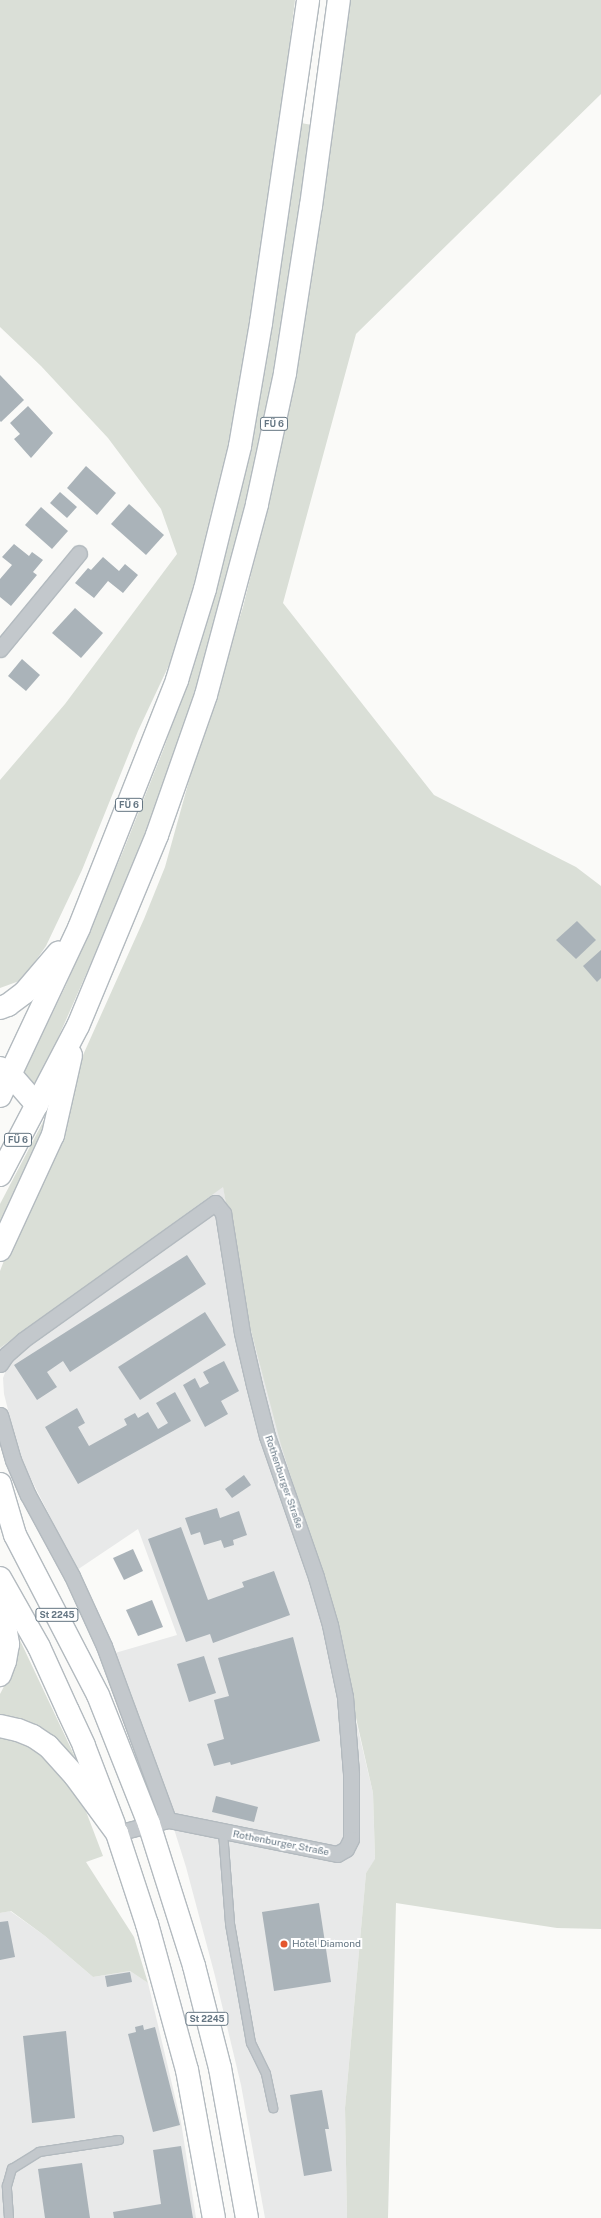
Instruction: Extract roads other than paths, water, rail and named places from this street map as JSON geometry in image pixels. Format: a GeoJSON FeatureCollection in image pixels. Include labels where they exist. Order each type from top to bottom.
{"type":"FeatureCollection","features":[{"type":"Feature","properties":{"kind":"main road","name":"FÜ 6"},"geometry":{"type":"LineString","coordinates":[[0,1096],[5,1071],[79,928],[177,680],[205,589],[231,487],[261,323],[308,0]]}},
{"type":"Feature","properties":{"kind":"main road","name":"FÜ 6"},"geometry":{"type":"LineString","coordinates":[[0,1175],[78,1026],[119,930],[181,770],[206,695],[257,504],[285,372],[339,0]]}},
{"type":"Feature","properties":{"kind":"main road"},"geometry":{"type":"LineString","coordinates":[[0,1008],[8,1005],[25,992],[79,928]]}},
{"type":"Feature","properties":{"kind":"main road"},"geometry":{"type":"LineString","coordinates":[[0,1250],[53,1134],[78,1026]]}},
{"type":"Feature","properties":{"kind":"main road"},"geometry":{"type":"LineString","coordinates":[[5,1071],[37,1105]]}},
{"type":"Feature","properties":{"kind":"main road"},"geometry":{"type":"LineString","coordinates":[[0,1484],[15,1535]]}},
{"type":"Feature","properties":{"kind":"main road","name":"St 2245"},"geometry":{"type":"LineString","coordinates":[[0,1510],[15,1535],[98,1695],[158,1822],[218,2061],[247,2218]]}},
{"type":"Feature","properties":{"kind":"main road","name":"St 2245"},"geometry":{"type":"LineString","coordinates":[[0,1578],[39,1647],[84,1746],[117,1833],[147,1924],[187,2070],[214,2218]]}},
{"type":"Feature","properties":{"kind":"main road"},"geometry":{"type":"LineString","coordinates":[[0,1594],[8,1644],[5,1661],[0,1675]]}},
{"type":"Feature","properties":{"kind":"main road"},"geometry":{"type":"LineString","coordinates":[[0,1726],[28,1734],[48,1746],[75,1776],[117,1833]]}},
{"type":"Feature","properties":{"kind":"street"},"geometry":{"type":"LineString","coordinates":[[0,649],[79,552]]}},
{"type":"Feature","properties":{"kind":"street","name":"Rothenburger Straße"},"geometry":{"type":"LineString","coordinates":[[0,1364],[6,1355],[23,1340],[215,1203],[223,1213],[242,1333],[265,1429],[281,1478],[300,1527],[330,1625],[345,1697],[352,1774],[350,1839],[346,1850],[337,1854],[223,1832],[158,1822],[117,1833]]}},
{"type":"Feature","properties":{"kind":"street"},"geometry":{"type":"LineString","coordinates":[[0,1416],[13,1460],[28,1495],[72,1576],[104,1646],[158,1822]]}},
{"type":"Feature","properties":{"kind":"lane"},"geometry":{"type":"LineString","coordinates":[[223,1832],[230,1924],[244,2005],[251,2043],[266,2074],[273,2108]]}},
{"type":"Feature","properties":{"kind":"lane"},"geometry":{"type":"LineString","coordinates":[[9,2218],[8,2186],[12,2169],[39,2152],[119,2140]]}},
{"type":"Feature","properties":{"kind":"place","name":"Hotel Diamond"},"geometry":{"type":"Point","coordinates":[284,1944]}}]}
